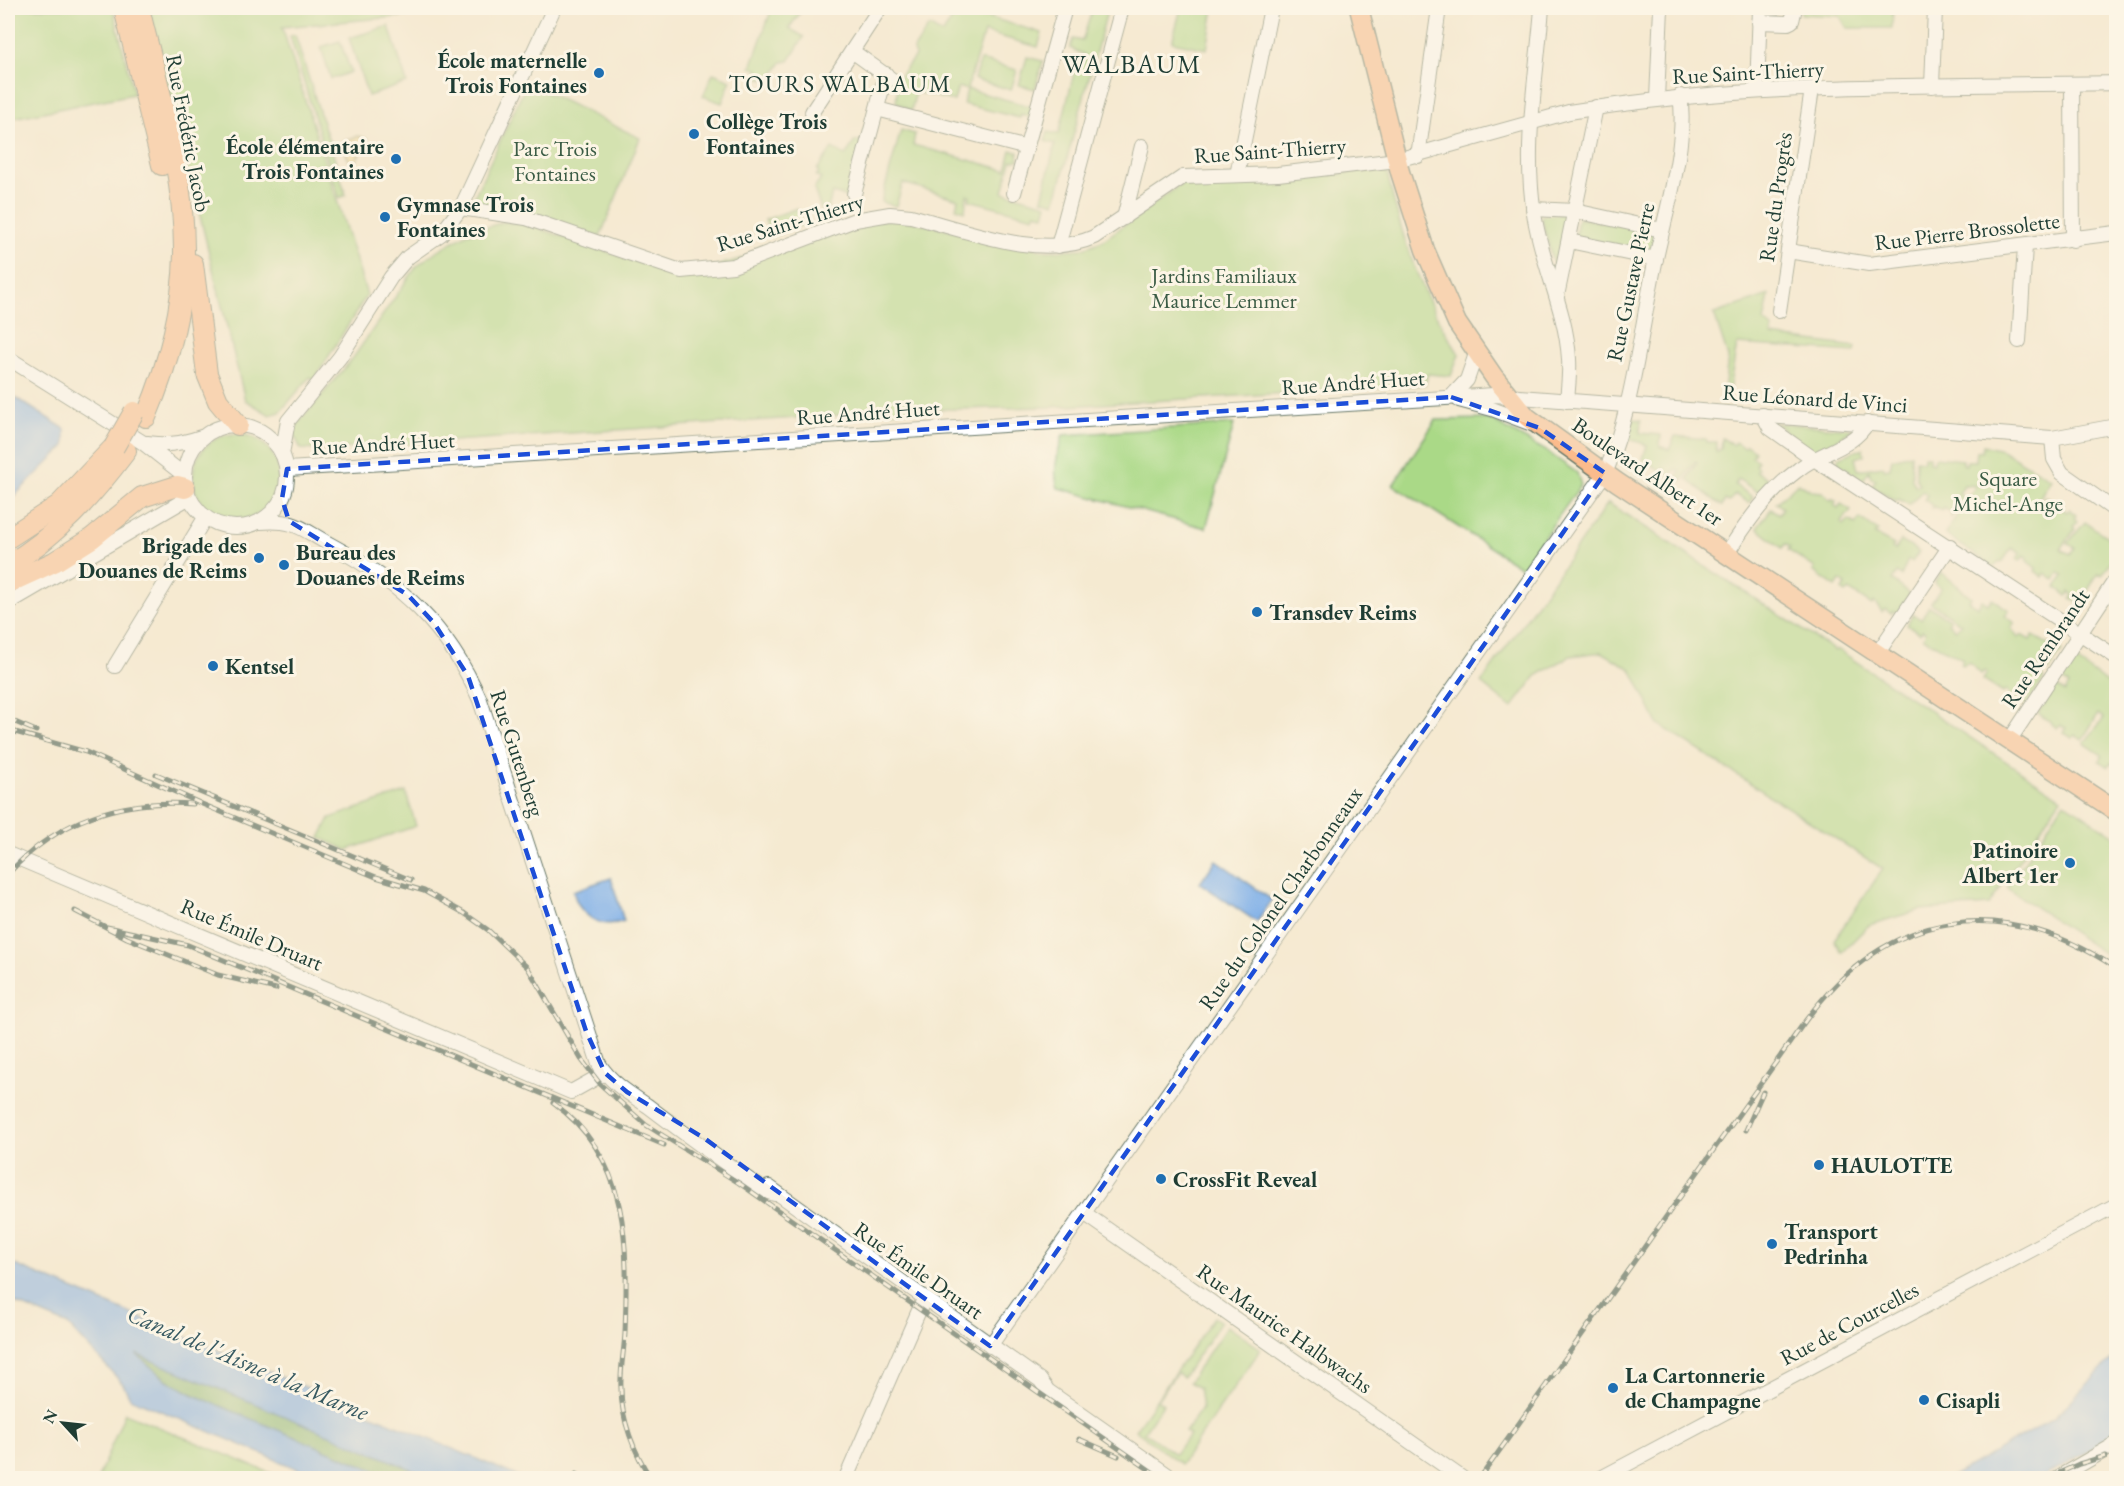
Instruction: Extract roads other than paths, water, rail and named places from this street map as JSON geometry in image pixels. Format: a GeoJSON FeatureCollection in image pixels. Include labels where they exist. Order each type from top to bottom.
{"type":"FeatureCollection","features":[{"type":"Feature","properties":{"kind":"highway","name":"Rue Frédéric Jacob"},"geometry":{"type":"LineString","coordinates":[[124,8],[158,146],[170,215],[172,246],[165,327],[140,415]]}},
{"type":"Feature","properties":{"kind":"highway","name":"Rue Frédéric Jacob"},"geometry":{"type":"LineString","coordinates":[[139,8],[166,118],[180,200],[183,269],[176,327],[167,362],[140,415]]}},
{"type":"Feature","properties":{"kind":"highway"},"geometry":{"type":"LineString","coordinates":[[166,118],[182,173],[207,374],[218,401],[238,425]]}},
{"type":"Feature","properties":{"kind":"highway"},"geometry":{"type":"LineString","coordinates":[[8,565],[50,536],[99,487],[128,447],[140,415]]}},
{"type":"Feature","properties":{"kind":"highway"},"geometry":{"type":"LineString","coordinates":[[8,538],[59,505],[128,447]]}},
{"type":"Feature","properties":{"kind":"highway"},"geometry":{"type":"LineString","coordinates":[[8,553],[54,520],[128,447]]}},
{"type":"Feature","properties":{"kind":"highway"},"geometry":{"type":"LineString","coordinates":[[8,583],[54,562],[92,538],[142,497],[177,486],[186,487]]}},
{"type":"Feature","properties":{"kind":"main road","name":"Boulevard Albert 1er"},"geometry":{"type":"LineString","coordinates":[[1359,8],[1390,161],[1425,250],[1457,322],[1509,396],[1540,428],[1605,473],[2116,811]]}},
{"type":"Feature","properties":{"kind":"street"},"geometry":{"type":"LineString","coordinates":[[261,432],[288,421],[340,357],[399,266],[441,234],[461,208],[554,8]]}},
{"type":"Feature","properties":{"kind":"street"},"geometry":{"type":"LineString","coordinates":[[812,112],[880,8]]}},
{"type":"Feature","properties":{"kind":"street"},"geometry":{"type":"LineString","coordinates":[[1014,193],[1062,8]]}},
{"type":"Feature","properties":{"kind":"street"},"geometry":{"type":"LineString","coordinates":[[1058,246],[1122,8]]}},
{"type":"Feature","properties":{"kind":"street"},"geometry":{"type":"LineString","coordinates":[[1237,175],[1271,8]]}},
{"type":"Feature","properties":{"kind":"street"},"geometry":{"type":"LineString","coordinates":[[1418,156],[1439,8]]}},
{"type":"Feature","properties":{"kind":"street"},"geometry":{"type":"LineString","coordinates":[[1542,8],[1530,174],[1533,208],[1544,260],[1557,298],[1569,360],[1567,401]]}},
{"type":"Feature","properties":{"kind":"street"},"geometry":{"type":"LineString","coordinates":[[1657,99],[1660,8]]}},
{"type":"Feature","properties":{"kind":"street"},"geometry":{"type":"LineString","coordinates":[[1757,90],[1760,8]]}},
{"type":"Feature","properties":{"kind":"street"},"geometry":{"type":"LineString","coordinates":[[1759,22],[1788,23],[1792,21],[1795,8]]}},
{"type":"Feature","properties":{"kind":"street"},"geometry":{"type":"LineString","coordinates":[[1932,86],[1935,8]]}},
{"type":"Feature","properties":{"kind":"street"},"geometry":{"type":"LineString","coordinates":[[852,51],[886,74],[882,109],[854,194]]}},
{"type":"Feature","properties":{"kind":"street","name":"Rue Saint-Thierry"},"geometry":{"type":"LineString","coordinates":[[461,208],[526,218],[681,271],[733,266],[855,220],[890,214],[911,216],[1027,245],[1058,246],[1078,244],[1124,218],[1183,177],[1278,174],[1390,161],[1418,156],[1569,112],[1596,107],[1680,96],[1757,90],[2116,83]]}},
{"type":"Feature","properties":{"kind":"street"},"geometry":{"type":"LineString","coordinates":[[2072,84],[2073,240]]}},
{"type":"Feature","properties":{"kind":"street","name":"Rue du Progrès"},"geometry":{"type":"LineString","coordinates":[[1779,311],[1812,89]]}},
{"type":"Feature","properties":{"kind":"street","name":"Rue Gustave Pierre"},"geometry":{"type":"LineString","coordinates":[[1605,473],[1626,405],[1662,230],[1683,121],[1680,96]]}},
{"type":"Feature","properties":{"kind":"street"},"geometry":{"type":"LineString","coordinates":[[1557,298],[1596,107]]}},
{"type":"Feature","properties":{"kind":"street"},"geometry":{"type":"LineString","coordinates":[[882,109],[1027,148]]}},
{"type":"Feature","properties":{"kind":"street"},"geometry":{"type":"LineString","coordinates":[[1124,218],[1142,146]]}},
{"type":"Feature","properties":{"kind":"street"},"geometry":{"type":"LineString","coordinates":[[1533,208],[1575,211],[1662,230]]}},
{"type":"Feature","properties":{"kind":"street","name":"Rue Pierre Brossolette"},"geometry":{"type":"LineString","coordinates":[[1788,250],[1869,264],[2116,233]]}},
{"type":"Feature","properties":{"kind":"street"},"geometry":{"type":"LineString","coordinates":[[1569,241],[1656,259]]}},
{"type":"Feature","properties":{"kind":"street"},"geometry":{"type":"LineString","coordinates":[[2019,341],[2025,246]]}},
{"type":"Feature","properties":{"kind":"street","name":"Rue André Huet"},"geometry":{"type":"LineString","coordinates":[[1451,397],[1467,380],[1477,351]]}},
{"type":"Feature","properties":{"kind":"street"},"geometry":{"type":"LineString","coordinates":[[8,358],[186,487],[205,518],[225,527],[246,527],[260,522],[289,521],[282,499]]}},
{"type":"Feature","properties":{"kind":"street","name":"Rue André Huet"},"geometry":{"type":"LineString","coordinates":[[286,469],[1451,397],[1509,396]]}},
{"type":"Feature","properties":{"kind":"street","name":"Rue Léonard de Vinci"},"geometry":{"type":"LineString","coordinates":[[1509,396],[2052,438],[2116,426]]}},
{"type":"Feature","properties":{"kind":"street"},"geometry":{"type":"LineString","coordinates":[[1451,397],[1492,409],[1540,428]]}},
{"type":"Feature","properties":{"kind":"street"},"geometry":{"type":"LineString","coordinates":[[1763,415],[1770,428],[1814,459],[1950,546],[2116,657]]}},
{"type":"Feature","properties":{"kind":"street"},"geometry":{"type":"LineString","coordinates":[[282,454],[288,421]]}},
{"type":"Feature","properties":{"kind":"street"},"geometry":{"type":"LineString","coordinates":[[1727,552],[1762,501],[1785,479],[1814,459],[1855,438],[1866,423]]}},
{"type":"Feature","properties":{"kind":"street"},"geometry":{"type":"LineString","coordinates":[[128,447],[183,444],[224,426],[238,425],[261,432],[273,441],[282,454],[286,469],[286,484],[282,499],[274,511],[260,522]]}},
{"type":"Feature","properties":{"kind":"street"},"geometry":{"type":"LineString","coordinates":[[8,603],[186,487],[193,448],[203,437]]}},
{"type":"Feature","properties":{"kind":"street"},"geometry":{"type":"LineString","coordinates":[[2052,438],[2054,459],[2062,473],[2115,505]]}},
{"type":"Feature","properties":{"kind":"street","name":"Rue du Colonel Charbonneaux"},"geometry":{"type":"LineString","coordinates":[[990,1346],[1605,473]]}},
{"type":"Feature","properties":{"kind":"street"},"geometry":{"type":"LineString","coordinates":[[114,666],[205,518]]}},
{"type":"Feature","properties":{"kind":"street","name":"Rue Gutenberg"},"geometry":{"type":"LineString","coordinates":[[289,521],[374,570],[408,595],[434,623],[458,656],[480,700],[586,1031],[605,1073]]}},
{"type":"Feature","properties":{"kind":"street"},"geometry":{"type":"LineString","coordinates":[[1877,654],[1950,546]]}},
{"type":"Feature","properties":{"kind":"street","name":"Rue Rembrandt"},"geometry":{"type":"LineString","coordinates":[[2009,741],[2116,579]]}},
{"type":"Feature","properties":{"kind":"street","name":"Rue Émile Druart"},"geometry":{"type":"LineString","coordinates":[[8,855],[571,1092],[605,1073],[648,1106],[704,1138],[758,1176],[775,1194],[990,1346],[1040,1380],[1053,1384],[1185,1479]]}},
{"type":"Feature","properties":{"kind":"street","name":"Rue de Courcelles"},"geometry":{"type":"LineString","coordinates":[[1601,1479],[2116,1205]]}},
{"type":"Feature","properties":{"kind":"street","name":"Rue Maurice Halbwachs"},"geometry":{"type":"LineString","coordinates":[[1084,1213],[1462,1479]]}},
{"type":"Feature","properties":{"kind":"street"},"geometry":{"type":"LineString","coordinates":[[846,1479],[918,1308],[924,1299]]}},
{"type":"Feature","properties":{"kind":"street","name":"Rue Émile Druart"},"geometry":{"type":"LineString","coordinates":[[1040,1380],[1048,1391],[1172,1479]]}},
{"type":"Feature","properties":{"kind":"street"},"geometry":{"type":"LineString","coordinates":[[2057,1479],[2116,1444]]}},
{"type":"Feature","properties":{"kind":"water"},"geometry":{"type":"Polygon","coordinates":[[[8,393],[65,429],[65,446],[8,502],[8,393]]]}},
{"type":"Feature","properties":{"kind":"water"},"geometry":{"type":"Polygon","coordinates":[[[1216,860],[1272,900],[1257,922],[1200,883],[1216,860]]]}},
{"type":"Feature","properties":{"kind":"water"},"geometry":{"type":"Polygon","coordinates":[[[611,878],[624,921],[598,922],[580,907],[573,891],[611,878]]]}},
{"type":"Feature","properties":{"kind":"water","name":"Canal de l'Aisne à la Marne"},"geometry":{"type":"Polygon","coordinates":[[[8,1262],[522,1478],[432,1478],[136,1354],[165,1379],[194,1395],[393,1478],[319,1478],[130,1398],[123,1384],[68,1325],[8,1300],[8,1262]]]}},
{"type":"Feature","properties":{"kind":"water"},"geometry":{"type":"Polygon","coordinates":[[[2116,1355],[2116,1435],[2041,1478],[1949,1478],[2054,1418],[2116,1355]]]}},
{"type":"Feature","properties":{"kind":"railway"},"geometry":{"type":"LineString","coordinates":[[8,719],[36,731]]}},
{"type":"Feature","properties":{"kind":"railway"},"geometry":{"type":"LineString","coordinates":[[8,730],[86,752],[202,804],[376,877],[424,891],[464,913],[488,930],[528,968],[581,1059],[601,1085],[646,1125],[739,1183],[1161,1478]]}},
{"type":"Feature","properties":{"kind":"railway"},"geometry":{"type":"LineString","coordinates":[[156,774],[411,880]]}},
{"type":"Feature","properties":{"kind":"railway"},"geometry":{"type":"LineString","coordinates":[[8,874],[48,839],[92,816],[140,805],[193,804]]}},
{"type":"Feature","properties":{"kind":"railway"},"geometry":{"type":"LineString","coordinates":[[75,911],[127,938],[218,975],[276,989]]}},
{"type":"Feature","properties":{"kind":"railway"},"geometry":{"type":"LineString","coordinates":[[1480,1478],[1806,1020],[1838,983],[1873,954],[1910,935],[1949,924],[1989,922],[2031,929],[2073,944],[2116,968]]}},
{"type":"Feature","properties":{"kind":"railway"},"geometry":{"type":"LineString","coordinates":[[107,927],[188,945],[664,1145]]}},
{"type":"Feature","properties":{"kind":"railway"},"geometry":{"type":"LineString","coordinates":[[1746,1130],[1763,1092]]}},
{"type":"Feature","properties":{"kind":"railway"},"geometry":{"type":"LineString","coordinates":[[553,1103],[579,1125],[598,1150],[611,1177],[619,1206],[626,1269],[625,1333],[621,1374],[623,1412],[639,1458],[651,1478]]}},
{"type":"Feature","properties":{"kind":"railway"},"geometry":{"type":"LineString","coordinates":[[1079,1439],[1118,1456]]}},
{"type":"Feature","properties":{"kind":"railway"},"geometry":{"type":"LineString","coordinates":[[2048,1478],[2079,1464],[2106,1456]]}},
{"type":"Feature","properties":{"kind":"railway"},"geometry":{"type":"LineString","coordinates":[[576,1474],[587,1478]]}},
{"type":"Feature","properties":{"kind":"place","name":"École maternelle Trois Fontaines"},"geometry":{"type":"Point","coordinates":[599,73]}},
{"type":"Feature","properties":{"kind":"place","name":"Collège Trois Fontaines"},"geometry":{"type":"Point","coordinates":[694,134]}},
{"type":"Feature","properties":{"kind":"place","name":"École élémentaire Trois Fontaines"},"geometry":{"type":"Point","coordinates":[396,159]}},
{"type":"Feature","properties":{"kind":"place","name":"Gymnase Trois Fontaines"},"geometry":{"type":"Point","coordinates":[385,217]}},
{"type":"Feature","properties":{"kind":"place","name":"Brigade des Douanes de Reims"},"geometry":{"type":"Point","coordinates":[259,558]}},
{"type":"Feature","properties":{"kind":"place","name":"Bureau des Douanes de Reims"},"geometry":{"type":"Point","coordinates":[284,565]}},
{"type":"Feature","properties":{"kind":"place","name":"Transdev Reims"},"geometry":{"type":"Point","coordinates":[1257,612]}},
{"type":"Feature","properties":{"kind":"place","name":"Kentsel"},"geometry":{"type":"Point","coordinates":[213,666]}},
{"type":"Feature","properties":{"kind":"place","name":"Patinoire Albert 1er"},"geometry":{"type":"Point","coordinates":[2070,863]}},
{"type":"Feature","properties":{"kind":"place","name":"HAULOTTE"},"geometry":{"type":"Point","coordinates":[1819,1165]}},
{"type":"Feature","properties":{"kind":"place","name":"CrossFit Reveal"},"geometry":{"type":"Point","coordinates":[1161,1179]}},
{"type":"Feature","properties":{"kind":"place","name":"Transport Pedrinha"},"geometry":{"type":"Point","coordinates":[1772,1244]}},
{"type":"Feature","properties":{"kind":"place","name":"La Cartonnerie de Champagne"},"geometry":{"type":"Point","coordinates":[1613,1388]}},
{"type":"Feature","properties":{"kind":"place","name":"Cisapli"},"geometry":{"type":"Point","coordinates":[1924,1400]}},
{"type":"Feature","properties":{"kind":"district","name":"WALBAUM"},"geometry":{"type":"Point","coordinates":[1132,64]}},
{"type":"Feature","properties":{"kind":"district","name":"TOURS WALBAUM"},"geometry":{"type":"Point","coordinates":[840,84]}},
{"type":"Feature","properties":{"kind":"park label","name":"Parc Trois Fontaines"},"geometry":{"type":"Point","coordinates":[555,160]}},
{"type":"Feature","properties":{"kind":"park label","name":"Jardins Familiaux Maurice Lemmer"},"geometry":{"type":"Point","coordinates":[1224,288]}},
{"type":"Feature","properties":{"kind":"park label","name":"Square Michel-Ange"},"geometry":{"type":"Point","coordinates":[2008,490]}}]}
